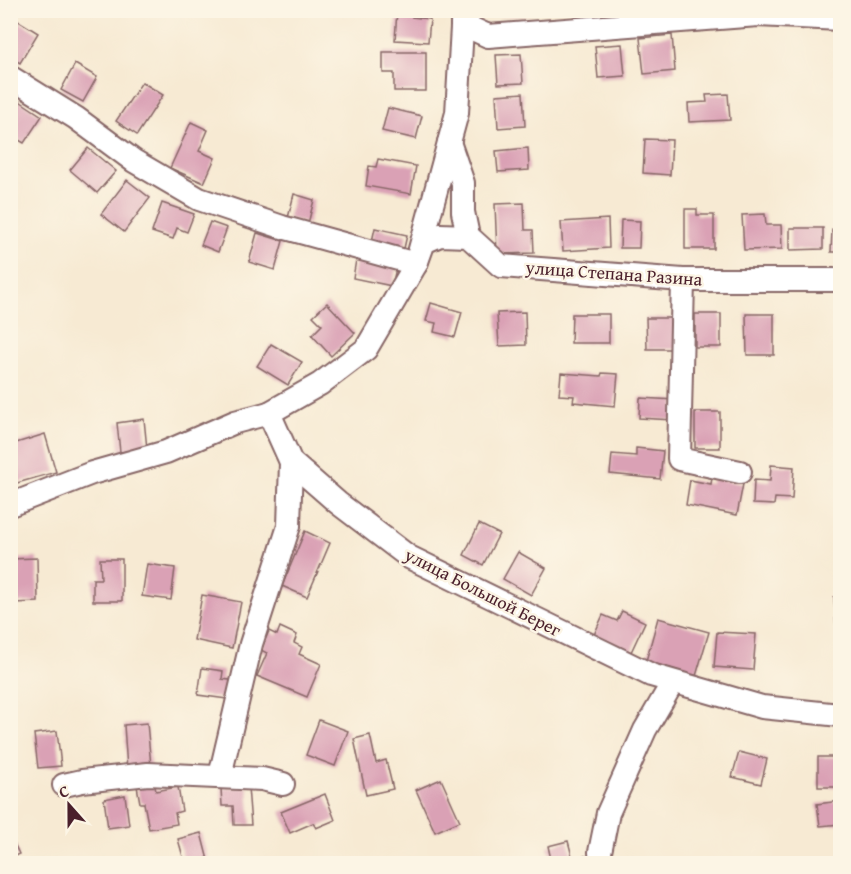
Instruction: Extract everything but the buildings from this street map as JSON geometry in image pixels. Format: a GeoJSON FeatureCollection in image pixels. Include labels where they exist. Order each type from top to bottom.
{"type":"FeatureCollection","features":[{"type":"Feature","properties":{"kind":"street"},"geometry":{"type":"LineString","coordinates":[[462,17],[488,36],[758,15],[840,19]]}},
{"type":"Feature","properties":{"kind":"street"},"geometry":{"type":"LineString","coordinates":[[416,264],[457,113],[462,17]]}},
{"type":"Feature","properties":{"kind":"street"},"geometry":{"type":"LineString","coordinates":[[10,77],[76,118],[134,161],[199,199],[282,227],[416,264]]}},
{"type":"Feature","properties":{"kind":"street"},"geometry":{"type":"LineString","coordinates":[[10,505],[92,473],[166,452],[235,422],[269,413],[320,384],[366,349],[416,264],[424,242],[440,235],[468,236],[463,212],[463,183],[449,142]]}},
{"type":"Feature","properties":{"kind":"street","name":"улица Степана Разина"},"geometry":{"type":"LineString","coordinates":[[468,236],[501,266],[684,280],[840,280]]}},
{"type":"Feature","properties":{"kind":"street"},"geometry":{"type":"LineString","coordinates":[[684,280],[679,459],[740,472]]}},
{"type":"Feature","properties":{"kind":"street","name":"улица Большой Берег"},"geometry":{"type":"LineString","coordinates":[[269,413],[291,462],[338,503],[409,557],[651,675],[762,707],[840,715]]}},
{"type":"Feature","properties":{"kind":"street"},"geometry":{"type":"LineString","coordinates":[[220,776],[251,644],[289,526],[291,462]]}},
{"type":"Feature","properties":{"kind":"street"},"geometry":{"type":"LineString","coordinates":[[601,864],[600,852],[608,813],[645,730],[673,681]]}},
{"type":"Feature","properties":{"kind":"street"},"geometry":{"type":"LineString","coordinates":[[64,785],[148,774],[261,779],[283,784]]}}]}
